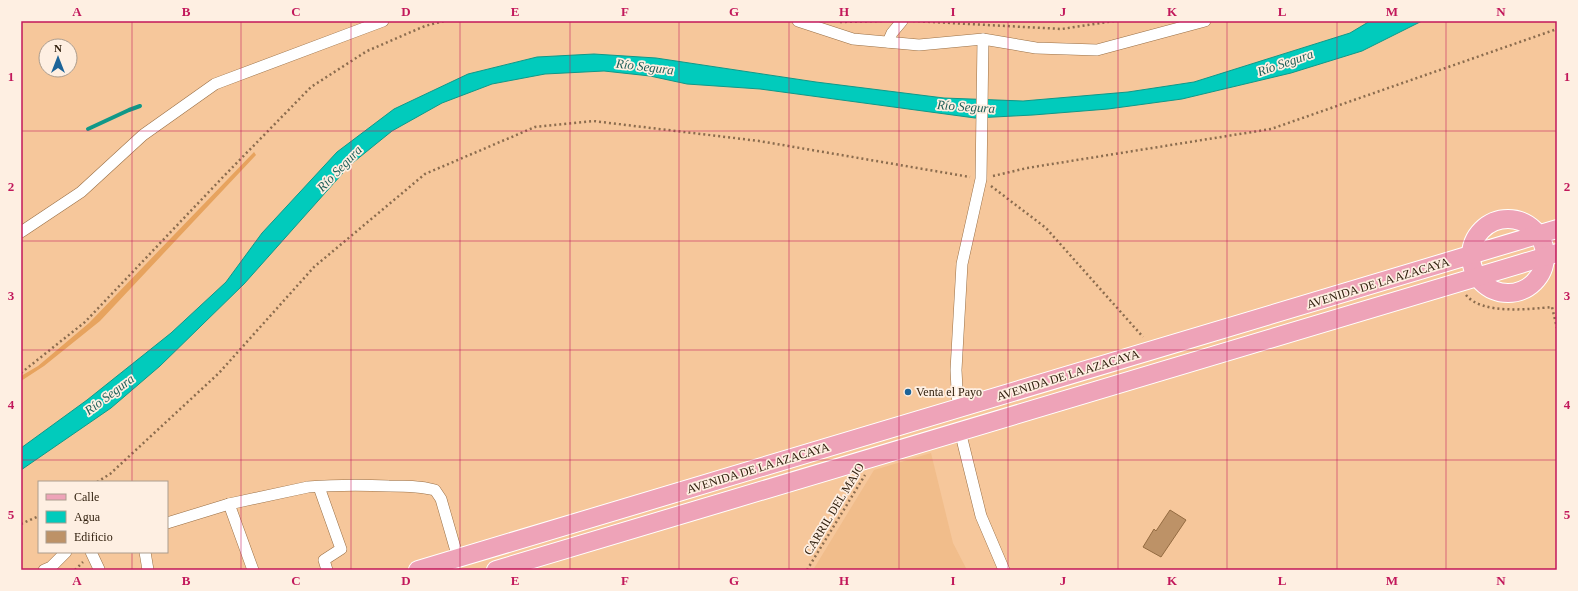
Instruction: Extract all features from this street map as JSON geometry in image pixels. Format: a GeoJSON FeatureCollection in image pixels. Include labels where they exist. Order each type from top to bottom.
{"type":"FeatureCollection","features":[{"type":"Feature","properties":{"kind":"main road"},"geometry":{"type":"LineString","coordinates":[[1509,218],[1521,220],[1531,226],[1539,234],[1545,249],[1551,254],[1536,281],[1526,289],[1513,293],[1499,292],[1487,287],[1477,277],[1471,263],[1470,255],[1472,243],[1478,233],[1486,225],[1497,220],[1509,218]]}},
{"type":"Feature","properties":{"kind":"main road","name":"AVENIDA DE LA AZACAYA"},"geometry":{"type":"LineString","coordinates":[[418,570],[1557,229]]}},
{"type":"Feature","properties":{"kind":"main road","name":"AVENIDA DE LA AZACAYA"},"geometry":{"type":"LineString","coordinates":[[496,570],[1551,254]]}},
{"type":"Feature","properties":{"kind":"street"},"geometry":{"type":"LineString","coordinates":[[21,232],[81,192],[143,136],[215,84],[383,21]]}},
{"type":"Feature","properties":{"kind":"street"},"geometry":{"type":"LineString","coordinates":[[798,21],[853,39],[919,45],[983,39],[1036,48],[1097,50],[1205,21]]}},
{"type":"Feature","properties":{"kind":"street"},"geometry":{"type":"LineString","coordinates":[[888,42],[892,33],[902,21]]}},
{"type":"Feature","properties":{"kind":"street"},"geometry":{"type":"LineString","coordinates":[[958,408],[956,370],[962,264],[981,179],[983,39]]}},
{"type":"Feature","properties":{"kind":"street"},"geometry":{"type":"LineString","coordinates":[[960,431],[981,516],[1004,570]]}},
{"type":"Feature","properties":{"kind":"street"},"geometry":{"type":"LineString","coordinates":[[168,523],[229,504],[308,488],[391,486],[422,487],[435,490],[441,499],[458,558]]}},
{"type":"Feature","properties":{"kind":"street"},"geometry":{"type":"LineString","coordinates":[[319,487],[341,549],[324,560],[327,570]]}},
{"type":"Feature","properties":{"kind":"street"},"geometry":{"type":"LineString","coordinates":[[229,504],[253,570]]}},
{"type":"Feature","properties":{"kind":"street"},"geometry":{"type":"LineString","coordinates":[[44,570],[51,567],[65,553]]}},
{"type":"Feature","properties":{"kind":"street"},"geometry":{"type":"LineString","coordinates":[[91,553],[99,569]]}},
{"type":"Feature","properties":{"kind":"street"},"geometry":{"type":"LineString","coordinates":[[145,553],[148,570]]}},
{"type":"Feature","properties":{"kind":"path"},"geometry":{"type":"LineString","coordinates":[[21,373],[85,322],[311,87],[367,51],[425,26],[444,21]]}},
{"type":"Feature","properties":{"kind":"path"},"geometry":{"type":"LineString","coordinates":[[913,21],[1062,29],[1114,21]]}},
{"type":"Feature","properties":{"kind":"path"},"geometry":{"type":"LineString","coordinates":[[100,481],[110,474],[219,373],[314,267],[425,174],[534,127],[594,121],[758,141],[981,179],[1027,168],[1271,129],[1557,29]]}},
{"type":"Feature","properties":{"kind":"path"},"geometry":{"type":"LineString","coordinates":[[981,179],[1046,228],[1154,350]]}},
{"type":"Feature","properties":{"kind":"path"},"geometry":{"type":"LineString","coordinates":[[1460,282],[1467,297],[1476,305],[1509,310],[1552,307],[1557,328]]}},
{"type":"Feature","properties":{"kind":"path","name":"CARRIL DEL MAJO"},"geometry":{"type":"LineString","coordinates":[[807,570],[876,456]]}},
{"type":"Feature","properties":{"kind":"path"},"geometry":{"type":"LineString","coordinates":[[21,524],[38,516]]}},
{"type":"Feature","properties":{"kind":"shaded area"},"geometry":{"type":"Polygon","coordinates":[[[254,152],[256,155],[100,321],[44,366],[21,381],[21,376],[38,366],[89,323],[254,152]]]}},
{"type":"Feature","properties":{"kind":"shaded area"},"geometry":{"type":"Polygon","coordinates":[[[931,453],[953,543],[967,570],[813,570],[874,470],[931,453]]]}},
{"type":"Feature","properties":{"kind":"water","name":"Río Segura"},"geometry":{"type":"Polygon","coordinates":[[[1370,21],[1422,21],[1362,51],[1291,73],[1182,99],[1108,109],[1033,115],[975,118],[760,89],[687,84],[650,76],[604,71],[545,74],[492,84],[442,103],[392,131],[350,165],[244,284],[160,366],[111,408],[21,470],[21,448],[87,400],[171,333],[226,282],[262,233],[337,152],[394,109],[468,74],[537,57],[594,54],[656,58],[816,82],[944,98],[1023,101],[1128,92],[1194,82],[1350,33],[1370,21]]]}},
{"type":"Feature","properties":{"kind":"building"},"geometry":{"type":"Polygon","coordinates":[[[1170,510],[1186,520],[1161,557],[1143,547],[1154,529],[1156,531],[1170,510]]]}},
{"type":"Feature","properties":{"kind":"waterway"},"geometry":{"type":"LineString","coordinates":[[88,129],[140,106]]}},
{"type":"Feature","properties":{"kind":"place","name":"Venta el Payo"},"geometry":{"type":"Point","coordinates":[908,392]}}]}
